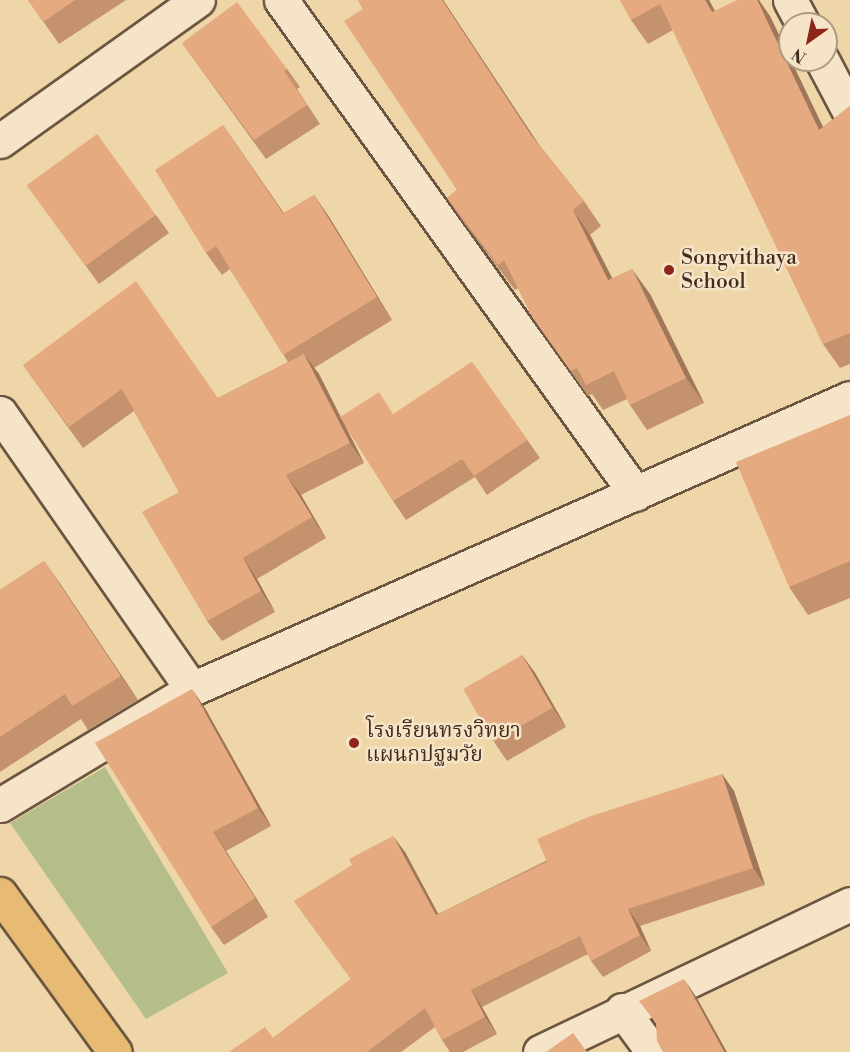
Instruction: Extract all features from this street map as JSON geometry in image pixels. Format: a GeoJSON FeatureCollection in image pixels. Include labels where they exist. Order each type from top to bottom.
{"type":"FeatureCollection","features":[{"type":"Feature","properties":{"kind":"main road"},"geometry":{"type":"LineString","coordinates":[[0,894],[115,1052]]}},
{"type":"Feature","properties":{"kind":"street"},"geometry":{"type":"LineString","coordinates":[[0,141],[198,0]]}},
{"type":"Feature","properties":{"kind":"street"},"geometry":{"type":"LineString","coordinates":[[281,0],[636,494]]}},
{"type":"Feature","properties":{"kind":"street"},"geometry":{"type":"LineString","coordinates":[[829,72],[848,105]]}},
{"type":"Feature","properties":{"kind":"street"},"geometry":{"type":"LineString","coordinates":[[0,805],[192,689],[850,398]]}},
{"type":"Feature","properties":{"kind":"street"},"geometry":{"type":"LineString","coordinates":[[0,413],[192,689]]}},
{"type":"Feature","properties":{"kind":"street"},"geometry":{"type":"LineString","coordinates":[[540,1052],[622,1010],[850,904]]}},
{"type":"Feature","properties":{"kind":"street"},"geometry":{"type":"LineString","coordinates":[[622,1010],[653,1052]]}},
{"type":"Feature","properties":{"kind":"green space"},"geometry":{"type":"Polygon","coordinates":[[[105,767],[228,973],[146,1019],[10,823],[105,767]]]}},
{"type":"Feature","properties":{"kind":"building"},"geometry":{"type":"Polygon","coordinates":[[[28,0],[75,0],[43,22],[28,0]]]}},
{"type":"Feature","properties":{"kind":"building"},"geometry":{"type":"Polygon","coordinates":[[[358,0],[442,0],[531,135],[584,201],[573,210],[608,280],[632,269],[686,378],[630,405],[614,371],[586,385],[577,368],[571,371],[533,318],[504,260],[498,265],[447,198],[457,190],[344,21],[363,9],[358,0]]]}},
{"type":"Feature","properties":{"kind":"building"},"geometry":{"type":"Polygon","coordinates":[[[620,0],[705,0],[712,12],[737,0],[757,0],[778,44],[778,72],[791,72],[819,130],[850,106],[850,333],[823,344],[660,4],[631,20],[620,0]]]}},
{"type":"Feature","properties":{"kind":"building"},"geometry":{"type":"Polygon","coordinates":[[[237,2],[287,69],[284,71],[307,105],[254,140],[182,43],[237,2]]]}},
{"type":"Feature","properties":{"kind":"building"},"geometry":{"type":"Polygon","coordinates":[[[223,125],[283,214],[314,195],[377,297],[283,355],[216,246],[206,253],[155,170],[223,125]]]}},
{"type":"Feature","properties":{"kind":"building"},"geometry":{"type":"Polygon","coordinates":[[[97,134],[156,215],[85,266],[27,185],[97,134]]]}},
{"type":"Feature","properties":{"kind":"building"},"geometry":{"type":"Polygon","coordinates":[[[136,281],[218,398],[304,354],[350,443],[286,475],[312,517],[243,558],[261,591],[207,621],[142,512],[179,492],[122,389],[69,427],[23,365],[136,281]]]}},
{"type":"Feature","properties":{"kind":"building"},"geometry":{"type":"Polygon","coordinates":[[[472,362],[527,440],[474,476],[462,459],[393,501],[340,417],[379,392],[393,414],[472,362]]]}},
{"type":"Feature","properties":{"kind":"building"},"geometry":{"type":"Polygon","coordinates":[[[850,415],[850,561],[789,587],[736,462],[850,415]]]}},
{"type":"Feature","properties":{"kind":"building"},"geometry":{"type":"Polygon","coordinates":[[[44,561],[121,676],[72,706],[65,694],[0,737],[0,590],[44,561]]]}},
{"type":"Feature","properties":{"kind":"building"},"geometry":{"type":"Polygon","coordinates":[[[522,655],[552,708],[494,742],[463,689],[522,655]]]}},
{"type":"Feature","properties":{"kind":"building"},"geometry":{"type":"Polygon","coordinates":[[[192,689],[258,808],[213,832],[255,898],[211,927],[95,743],[192,689]]]}},
{"type":"Feature","properties":{"kind":"building"},"geometry":{"type":"Polygon","coordinates":[[[722,774],[753,868],[628,909],[640,935],[591,961],[580,936],[471,990],[485,1017],[442,1040],[425,1008],[367,1052],[229,1052],[265,1027],[273,1038],[351,979],[294,901],[352,865],[349,859],[393,836],[436,915],[547,862],[537,839],[588,817],[722,774]]]}},
{"type":"Feature","properties":{"kind":"building"},"geometry":{"type":"Polygon","coordinates":[[[684,979],[724,1052],[663,1052],[657,1041],[656,1023],[639,1001],[684,979]]]}},
{"type":"Feature","properties":{"kind":"building"},"geometry":{"type":"Polygon","coordinates":[[[573,1033],[587,1052],[546,1052],[573,1033]]]}},
{"type":"Feature","properties":{"kind":"place","name":"Songvithaya School"},"geometry":{"type":"Point","coordinates":[669,270]}},
{"type":"Feature","properties":{"kind":"place","name":"โรงเรียนทรงวิทยา แผนกปฐมวัย"},"geometry":{"type":"Point","coordinates":[354,743]}}]}
